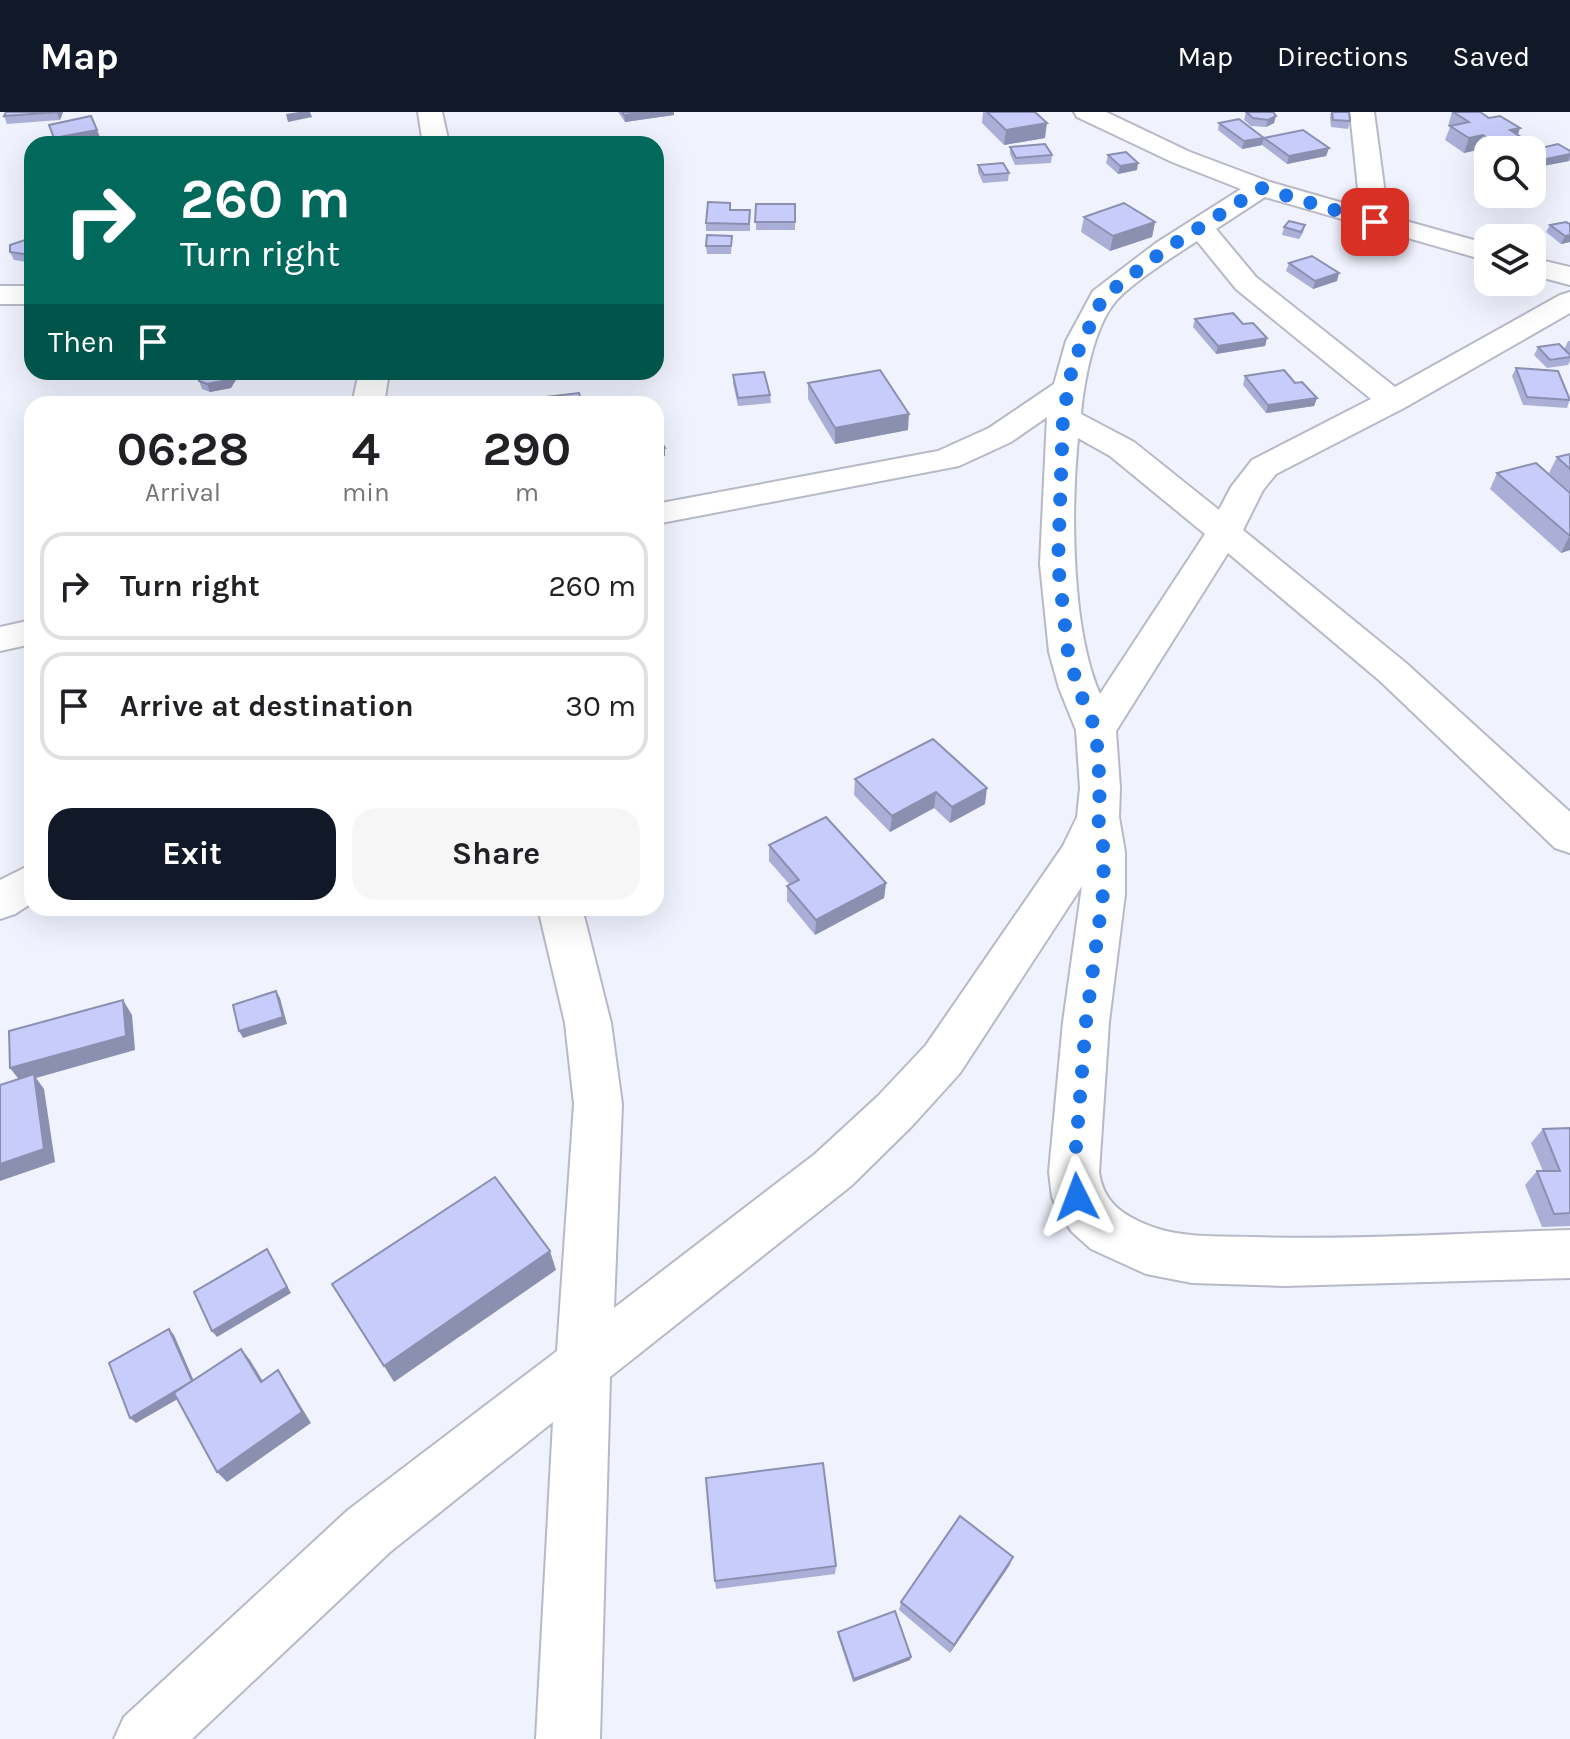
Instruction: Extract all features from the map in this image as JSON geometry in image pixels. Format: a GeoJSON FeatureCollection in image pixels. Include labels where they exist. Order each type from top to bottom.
{"type":"FeatureCollection","features":[{"type":"Feature","properties":{"kind":"street"},"geometry":{"type":"LineString","coordinates":[[430,112],[434,136]]}},
{"type":"Feature","properties":{"kind":"street"},"geometry":{"type":"LineString","coordinates":[[1086,112],[1181,157],[1261,188],[1474,249]]}},
{"type":"Feature","properties":{"kind":"street"},"geometry":{"type":"LineString","coordinates":[[1362,112],[1375,222]]}},
{"type":"Feature","properties":{"kind":"street"},"geometry":{"type":"LineString","coordinates":[[1261,188],[1141,267],[1103,297],[1081,341],[1066,402],[1058,564],[1068,652],[1078,688],[1096,730],[1100,788],[1098,817],[1104,852],[1103,894],[1086,1022],[1074,1172],[1077,1197],[1090,1216],[1109,1232],[1146,1250],[1192,1259],[1284,1262],[1570,1254]]}},
{"type":"Feature","properties":{"kind":"street"},"geometry":{"type":"LineString","coordinates":[[1200,228],[1246,283],[1393,401]]}},
{"type":"Feature","properties":{"kind":"street"},"geometry":{"type":"LineString","coordinates":[[1546,270],[1570,276]]}},
{"type":"Feature","properties":{"kind":"street"},"geometry":{"type":"LineString","coordinates":[[0,295],[24,295]]}},
{"type":"Feature","properties":{"kind":"street"},"geometry":{"type":"LineString","coordinates":[[1096,730],[1224,532],[1248,487],[1264,467],[1393,401],[1570,301]]}},
{"type":"Feature","properties":{"kind":"street"},"geometry":{"type":"LineString","coordinates":[[664,512],[947,459],[1066,402]]}},
{"type":"Feature","properties":{"kind":"street"},"geometry":{"type":"LineString","coordinates":[[1066,402],[1393,672],[1570,837]]}},
{"type":"Feature","properties":{"kind":"street"},"geometry":{"type":"LineString","coordinates":[[0,639],[24,634]]}},
{"type":"Feature","properties":{"kind":"street"},"geometry":{"type":"LineString","coordinates":[[146,1739],[369,1531],[833,1170],[905,1101],[952,1046],[1080,854],[1098,817]]}},
{"type":"Feature","properties":{"kind":"street"},"geometry":{"type":"LineString","coordinates":[[0,902],[24,886]]}},
{"type":"Feature","properties":{"kind":"street"},"geometry":{"type":"LineString","coordinates":[[562,916],[588,1023],[598,1104],[583,1366],[568,1739]]}},
{"type":"Feature","properties":{"kind":"building"},"geometry":{"type":"Polygon","coordinates":[[[6,112],[58,112],[4,116],[6,112]]]}},
{"type":"Feature","properties":{"kind":"building"},"geometry":{"type":"Polygon","coordinates":[[[987,112],[1035,112],[1047,123],[1006,130],[987,112]]]}},
{"type":"Feature","properties":{"kind":"building"},"geometry":{"type":"Polygon","coordinates":[[[1246,112],[1273,112],[1276,116],[1268,120],[1253,118],[1246,112]]]}},
{"type":"Feature","properties":{"kind":"building"},"geometry":{"type":"Polygon","coordinates":[[[1332,112],[1349,112],[1350,121],[1333,120],[1332,112]]]}},
{"type":"Feature","properties":{"kind":"building"},"geometry":{"type":"Polygon","coordinates":[[[1453,112],[1480,112],[1489,118],[1500,116],[1520,128],[1510,130],[1519,136],[1483,135],[1469,138],[1450,126],[1469,122],[1453,112]]]}},
{"type":"Feature","properties":{"kind":"building"},"geometry":{"type":"Polygon","coordinates":[[[91,116],[97,130],[53,136],[49,125],[91,116]]]}},
{"type":"Feature","properties":{"kind":"building"},"geometry":{"type":"Polygon","coordinates":[[[1239,119],[1264,138],[1244,141],[1219,123],[1239,119]]]}},
{"type":"Feature","properties":{"kind":"building"},"geometry":{"type":"Polygon","coordinates":[[[1303,130],[1329,148],[1289,156],[1264,138],[1303,130]]]}},
{"type":"Feature","properties":{"kind":"building"},"geometry":{"type":"Polygon","coordinates":[[[1045,144],[1052,155],[1016,158],[1010,147],[1045,144]]]}},
{"type":"Feature","properties":{"kind":"building"},"geometry":{"type":"Polygon","coordinates":[[[1558,144],[1570,154],[1546,159],[1546,147],[1558,144]]]}},
{"type":"Feature","properties":{"kind":"building"},"geometry":{"type":"Polygon","coordinates":[[[1126,152],[1138,163],[1120,166],[1108,155],[1126,152]]]}},
{"type":"Feature","properties":{"kind":"building"},"geometry":{"type":"Polygon","coordinates":[[[1003,163],[1009,173],[984,175],[978,165],[1003,163]]]}},
{"type":"Feature","properties":{"kind":"building"},"geometry":{"type":"Polygon","coordinates":[[[708,202],[730,203],[730,210],[750,210],[749,224],[706,223],[708,202]]]}},
{"type":"Feature","properties":{"kind":"building"},"geometry":{"type":"Polygon","coordinates":[[[1124,203],[1155,222],[1113,236],[1084,217],[1124,203]]]}},
{"type":"Feature","properties":{"kind":"building"},"geometry":{"type":"Polygon","coordinates":[[[756,204],[795,204],[795,222],[755,222],[756,204]]]}},
{"type":"Feature","properties":{"kind":"building"},"geometry":{"type":"Polygon","coordinates":[[[1289,221],[1305,225],[1301,232],[1284,227],[1289,221]]]}},
{"type":"Feature","properties":{"kind":"building"},"geometry":{"type":"Polygon","coordinates":[[[1570,224],[1570,235],[1565,236],[1550,225],[1570,224]]]}},
{"type":"Feature","properties":{"kind":"building"},"geometry":{"type":"Polygon","coordinates":[[[707,235],[732,236],[731,246],[706,246],[707,235]]]}},
{"type":"Feature","properties":{"kind":"building"},"geometry":{"type":"Polygon","coordinates":[[[24,240],[24,254],[10,252],[10,245],[24,240]]]}},
{"type":"Feature","properties":{"kind":"building"},"geometry":{"type":"Polygon","coordinates":[[[1312,256],[1339,273],[1315,281],[1289,263],[1312,256]]]}},
{"type":"Feature","properties":{"kind":"building"},"geometry":{"type":"Polygon","coordinates":[[[1233,313],[1243,324],[1253,323],[1267,338],[1218,346],[1195,319],[1233,313]]]}},
{"type":"Feature","properties":{"kind":"building"},"geometry":{"type":"Polygon","coordinates":[[[1559,344],[1570,357],[1550,360],[1538,347],[1559,344]]]}},
{"type":"Feature","properties":{"kind":"building"},"geometry":{"type":"Polygon","coordinates":[[[1516,368],[1558,371],[1570,400],[1527,397],[1516,368]]]}},
{"type":"Feature","properties":{"kind":"building"},"geometry":{"type":"Polygon","coordinates":[[[880,370],[909,414],[835,428],[808,383],[880,370]]]}},
{"type":"Feature","properties":{"kind":"building"},"geometry":{"type":"Polygon","coordinates":[[[1284,370],[1295,383],[1302,382],[1317,398],[1268,405],[1245,376],[1284,370]]]}},
{"type":"Feature","properties":{"kind":"building"},"geometry":{"type":"Polygon","coordinates":[[[764,372],[770,395],[738,398],[733,375],[764,372]]]}},
{"type":"Feature","properties":{"kind":"building"},"geometry":{"type":"Polygon","coordinates":[[[199,380],[228,380],[207,384],[199,380]]]}},
{"type":"Feature","properties":{"kind":"building"},"geometry":{"type":"Polygon","coordinates":[[[1570,454],[1570,469],[1557,457],[1570,454]]]}},
{"type":"Feature","properties":{"kind":"building"},"geometry":{"type":"Polygon","coordinates":[[[1536,463],[1570,493],[1570,536],[1497,473],[1536,463]]]}},
{"type":"Feature","properties":{"kind":"building"},"geometry":{"type":"Polygon","coordinates":[[[933,739],[987,788],[952,807],[936,792],[892,816],[855,779],[933,739]]]}},
{"type":"Feature","properties":{"kind":"building"},"geometry":{"type":"Polygon","coordinates":[[[826,817],[886,883],[816,920],[787,886],[799,880],[769,845],[826,817]]]}},
{"type":"Feature","properties":{"kind":"building"},"geometry":{"type":"Polygon","coordinates":[[[276,991],[283,1017],[239,1031],[233,1005],[276,991]]]}},
{"type":"Feature","properties":{"kind":"building"},"geometry":{"type":"Polygon","coordinates":[[[123,1000],[126,1036],[10,1068],[9,1031],[123,1000]]]}},
{"type":"Feature","properties":{"kind":"building"},"geometry":{"type":"Polygon","coordinates":[[[34,1074],[44,1149],[0,1164],[0,1085],[34,1074]]]}},
{"type":"Feature","properties":{"kind":"building"},"geometry":{"type":"Polygon","coordinates":[[[1570,1128],[1570,1213],[1554,1214],[1537,1171],[1560,1171],[1543,1129],[1570,1128]]]}},
{"type":"Feature","properties":{"kind":"building"},"geometry":{"type":"Polygon","coordinates":[[[495,1177],[550,1251],[384,1366],[332,1284],[495,1177]]]}},
{"type":"Feature","properties":{"kind":"building"},"geometry":{"type":"Polygon","coordinates":[[[267,1249],[287,1287],[212,1331],[194,1292],[267,1249]]]}},
{"type":"Feature","properties":{"kind":"building"},"geometry":{"type":"Polygon","coordinates":[[[169,1329],[192,1381],[130,1418],[109,1363],[169,1329]]]}},
{"type":"Feature","properties":{"kind":"building"},"geometry":{"type":"Polygon","coordinates":[[[241,1349],[261,1382],[278,1370],[302,1412],[217,1472],[174,1393],[241,1349]]]}},
{"type":"Feature","properties":{"kind":"building"},"geometry":{"type":"Polygon","coordinates":[[[823,1463],[836,1566],[715,1581],[706,1478],[823,1463]]]}},
{"type":"Feature","properties":{"kind":"building"},"geometry":{"type":"Polygon","coordinates":[[[960,1516],[1013,1557],[954,1645],[901,1602],[960,1516]]]}},
{"type":"Feature","properties":{"kind":"building"},"geometry":{"type":"Polygon","coordinates":[[[895,1611],[911,1657],[854,1679],[838,1632],[895,1611]]]}},
{"type":"Feature","properties":{"kind":"route"},"geometry":{"type":"LineString","coordinates":[[1077,1197],[1074,1172],[1086,1022],[1103,894],[1104,852],[1098,817],[1100,788],[1096,730],[1078,688],[1068,652],[1058,564],[1063,417],[1073,363],[1103,297],[1166,249],[1261,188],[1375,222]]}}]}
